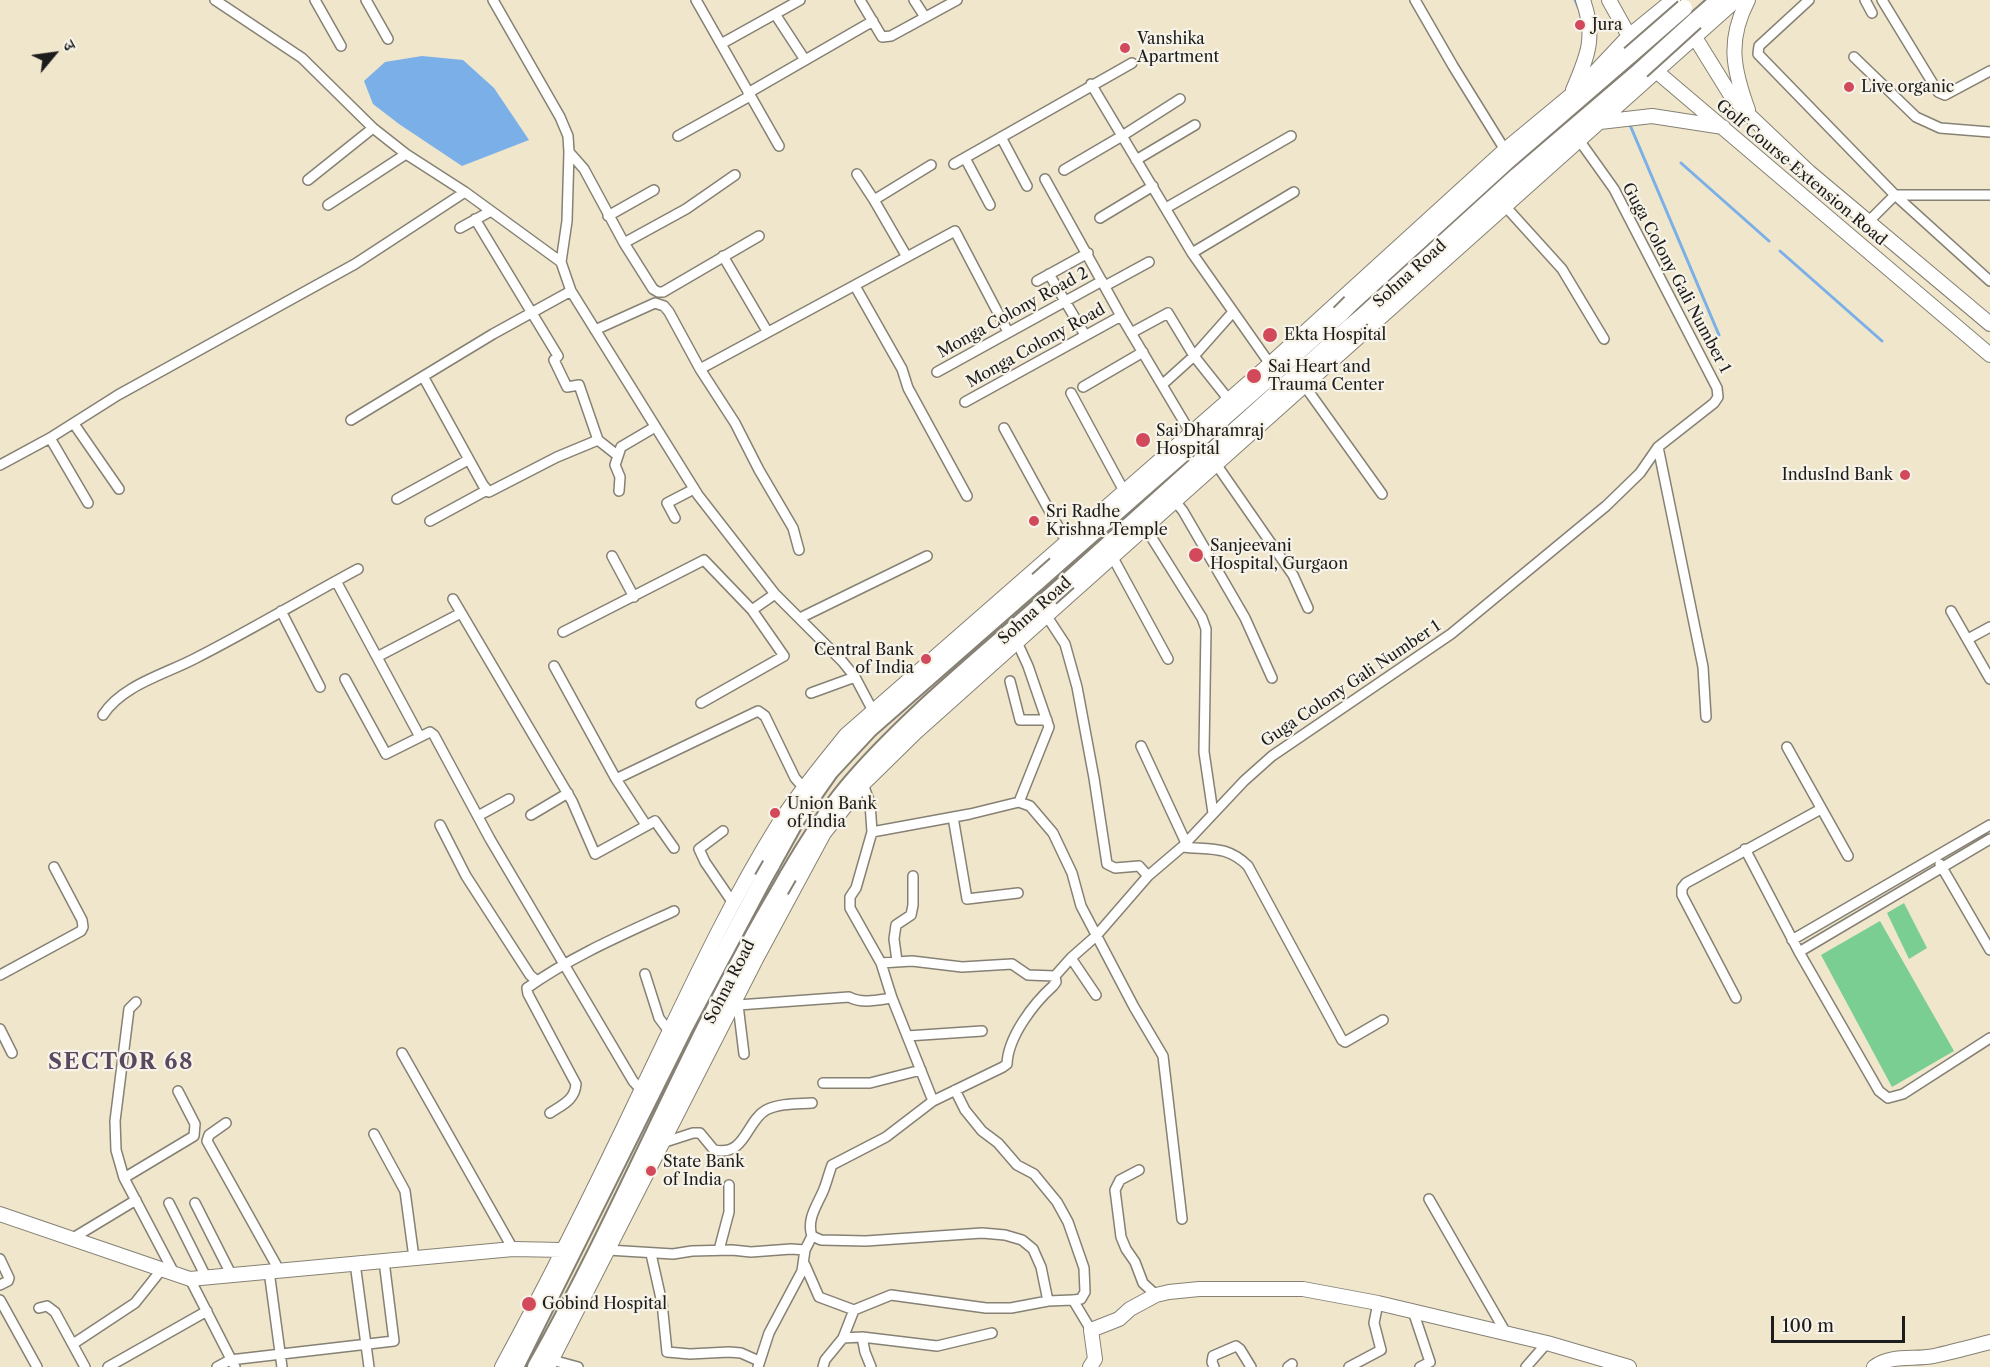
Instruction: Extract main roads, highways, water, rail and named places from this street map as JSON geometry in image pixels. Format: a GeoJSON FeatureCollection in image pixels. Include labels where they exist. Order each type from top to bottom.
{"type":"FeatureCollection","features":[{"type":"Feature","properties":{"kind":"highway","name":"Sohna Road"},"geometry":{"type":"LineString","coordinates":[[536,1367],[725,993],[787,885],[816,829],[846,789],[889,741],[1050,597],[1068,589],[1359,325],[1517,176],[1649,70],[1695,29],[1719,0]]}},
{"type":"Feature","properties":{"kind":"highway","name":"Sohna Road"},"geometry":{"type":"LineString","coordinates":[[516,1367],[763,870],[796,818],[830,771],[868,729],[1044,570],[1270,377],[1343,306],[1630,55],[1678,2]]}},
{"type":"Feature","properties":{"kind":"main road"},"geometry":{"type":"LineString","coordinates":[[1571,94],[1589,50],[1590,19],[1583,0]]}},
{"type":"Feature","properties":{"kind":"main road","name":"Golf Course Extension Road"},"geometry":{"type":"LineString","coordinates":[[1609,0],[1649,70],[1722,127],[1990,355]]}},
{"type":"Feature","properties":{"kind":"main road"},"geometry":{"type":"LineString","coordinates":[[1695,29],[1736,0]]}},
{"type":"Feature","properties":{"kind":"main road"},"geometry":{"type":"LineString","coordinates":[[1748,0],[1739,16],[1734,33],[1737,80],[1750,116]]}},
{"type":"Feature","properties":{"kind":"main road"},"geometry":{"type":"LineString","coordinates":[[502,1367],[641,1090],[668,1030],[734,903],[763,870],[777,826],[803,787],[846,735],[1044,570],[1066,542],[1190,432],[1343,306],[1505,150],[1571,94],[1629,36],[1678,2]]}},
{"type":"Feature","properties":{"kind":"main road","name":"Golf Course Extension Road"},"geometry":{"type":"LineString","coordinates":[[1678,2],[1730,94],[1750,116],[1809,172],[1990,324]]}},
{"type":"Feature","properties":{"kind":"main road"},"geometry":{"type":"LineString","coordinates":[[550,1364],[662,1143],[736,1004],[787,885],[863,784],[892,754],[1046,615],[1068,589],[1112,556],[1175,501],[1304,385],[1359,325],[1505,206],[1599,122],[1649,70]]}},
{"type":"Feature","properties":{"kind":"main road"},"geometry":{"type":"LineString","coordinates":[[1599,122],[1652,116],[1722,127]]}},
{"type":"Feature","properties":{"kind":"main road"},"geometry":{"type":"LineString","coordinates":[[1343,306],[1359,325]]}},
{"type":"Feature","properties":{"kind":"main road"},"geometry":{"type":"LineString","coordinates":[[1044,570],[1068,589]]}},
{"type":"Feature","properties":{"kind":"main road"},"geometry":{"type":"LineString","coordinates":[[763,870],[787,885]]}},
{"type":"Feature","properties":{"kind":"main road"},"geometry":{"type":"LineString","coordinates":[[0,1214],[189,1279],[513,1249],[562,1250]]}},
{"type":"Feature","properties":{"kind":"main road"},"geometry":{"type":"LineString","coordinates":[[1090,1367],[1095,1359],[1091,1330],[1119,1319],[1130,1309],[1156,1295],[1198,1289],[1303,1289],[1378,1303],[1548,1343],[1629,1367]]}},
{"type":"Feature","properties":{"kind":"main road"},"geometry":{"type":"LineString","coordinates":[[1874,1367],[1891,1359],[1931,1356],[1990,1342]]}},
{"type":"Feature","properties":{"kind":"water"},"geometry":{"type":"Polygon","coordinates":[[[422,56],[463,60],[494,88],[529,140],[462,166],[373,104],[364,81],[385,62],[422,56]]]}},
{"type":"Feature","properties":{"kind":"waterway"},"geometry":{"type":"LineString","coordinates":[[1575,0],[1579,9]]}},
{"type":"Feature","properties":{"kind":"waterway"},"geometry":{"type":"LineString","coordinates":[[1630,125],[1719,335]]}},
{"type":"Feature","properties":{"kind":"waterway"},"geometry":{"type":"LineString","coordinates":[[1681,163],[1769,241]]}},
{"type":"Feature","properties":{"kind":"waterway"},"geometry":{"type":"LineString","coordinates":[[1780,251],[1882,341]]}},
{"type":"Feature","properties":{"kind":"place","name":"Jura"},"geometry":{"type":"Point","coordinates":[1580,25]}},
{"type":"Feature","properties":{"kind":"place","name":"Vanshika Apartment"},"geometry":{"type":"Point","coordinates":[1125,48]}},
{"type":"Feature","properties":{"kind":"place","name":"Live organic"},"geometry":{"type":"Point","coordinates":[1849,87]}},
{"type":"Feature","properties":{"kind":"place","name":"Ekta Hospital"},"geometry":{"type":"Point","coordinates":[1270,335]}},
{"type":"Feature","properties":{"kind":"place","name":"Sai Heart and Trauma Center"},"geometry":{"type":"Point","coordinates":[1254,376]}},
{"type":"Feature","properties":{"kind":"place","name":"Sai Dharamraj Hospital"},"geometry":{"type":"Point","coordinates":[1143,440]}},
{"type":"Feature","properties":{"kind":"place","name":"IndusInd Bank"},"geometry":{"type":"Point","coordinates":[1905,475]}},
{"type":"Feature","properties":{"kind":"place","name":"Sri Radhe Krishna Temple"},"geometry":{"type":"Point","coordinates":[1034,521]}},
{"type":"Feature","properties":{"kind":"place","name":"Sanjeevani Hospital, Gurgaon"},"geometry":{"type":"Point","coordinates":[1196,555]}},
{"type":"Feature","properties":{"kind":"place","name":"Central Bank of India"},"geometry":{"type":"Point","coordinates":[926,659]}},
{"type":"Feature","properties":{"kind":"place","name":"Union Bank of India"},"geometry":{"type":"Point","coordinates":[775,813]}},
{"type":"Feature","properties":{"kind":"place","name":"State Bank of India"},"geometry":{"type":"Point","coordinates":[651,1171]}},
{"type":"Feature","properties":{"kind":"place","name":"Gobind Hospital"},"geometry":{"type":"Point","coordinates":[529,1304]}},
{"type":"Feature","properties":{"kind":"district","name":"SECTOR 68"},"geometry":{"type":"Point","coordinates":[121,1063]}}]}
